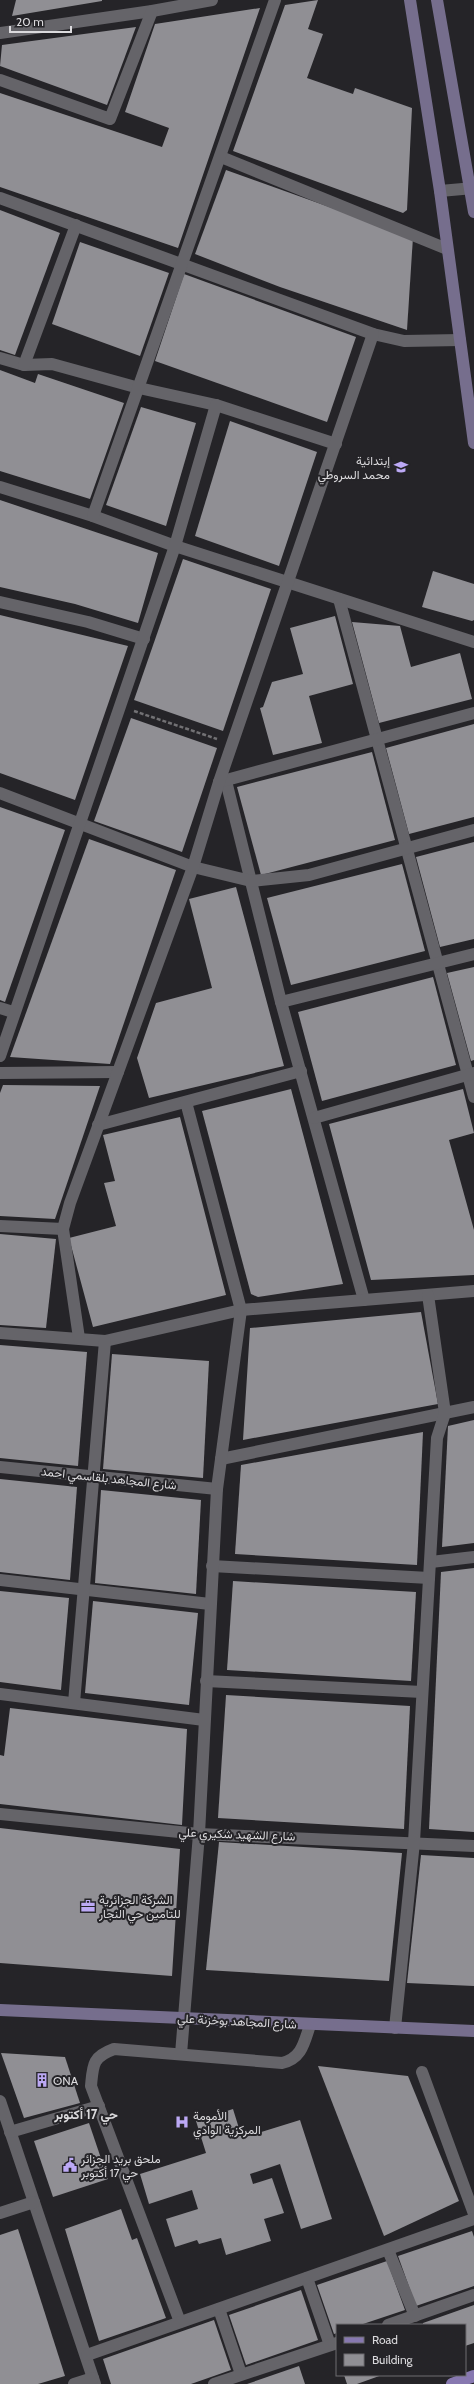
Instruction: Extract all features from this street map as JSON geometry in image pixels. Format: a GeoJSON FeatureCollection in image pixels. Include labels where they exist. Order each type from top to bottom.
{"type":"FeatureCollection","features":[{"type":"Feature","properties":{"kind":"main road"},"geometry":{"type":"LineString","coordinates":[[410,0],[440,191],[474,443]]}},
{"type":"Feature","properties":{"kind":"main road"},"geometry":{"type":"LineString","coordinates":[[437,0],[472,188],[474,212]]}},
{"type":"Feature","properties":{"kind":"main road","name":"شارع المجاهد بوخزنة علي"},"geometry":{"type":"LineString","coordinates":[[0,2010],[310,2025],[474,2031]]}},
{"type":"Feature","properties":{"kind":"main road"},"geometry":{"type":"LineString","coordinates":[[452,2384],[474,2376]]}},
{"type":"Feature","properties":{"kind":"street"},"geometry":{"type":"LineString","coordinates":[[0,33],[152,12],[212,0]]}},
{"type":"Feature","properties":{"kind":"street"},"geometry":{"type":"LineString","coordinates":[[93,516],[275,0]]}},
{"type":"Feature","properties":{"kind":"street"},"geometry":{"type":"LineString","coordinates":[[0,80],[110,119],[152,12]]}},
{"type":"Feature","properties":{"kind":"street"},"geometry":{"type":"LineString","coordinates":[[221,156],[447,249]]}},
{"type":"Feature","properties":{"kind":"street"},"geometry":{"type":"LineString","coordinates":[[440,191],[472,188]]}},
{"type":"Feature","properties":{"kind":"street"},"geometry":{"type":"LineString","coordinates":[[0,198],[182,262],[373,334],[404,341],[460,340]]}},
{"type":"Feature","properties":{"kind":"street"},"geometry":{"type":"LineString","coordinates":[[24,365],[76,225]]}},
{"type":"Feature","properties":{"kind":"street"},"geometry":{"type":"LineString","coordinates":[[79,1338],[64,1229],[98,1125],[223,782],[233,745],[373,334]]}},
{"type":"Feature","properties":{"kind":"street"},"geometry":{"type":"LineString","coordinates":[[0,358],[24,365],[52,364],[139,388],[216,405],[336,444]]}},
{"type":"Feature","properties":{"kind":"street"},"geometry":{"type":"LineString","coordinates":[[0,1056],[13,1012],[43,934],[79,823],[121,707],[175,546],[216,405]]}},
{"type":"Feature","properties":{"kind":"street"},"geometry":{"type":"LineString","coordinates":[[0,487],[93,516],[175,546],[474,642]]}},
{"type":"Feature","properties":{"kind":"street"},"geometry":{"type":"LineString","coordinates":[[339,599],[437,962],[471,1074],[474,1096]]}},
{"type":"Feature","properties":{"kind":"street"},"geometry":{"type":"LineString","coordinates":[[0,602],[88,622],[144,639]]}},
{"type":"Feature","properties":{"kind":"street"},"geometry":{"type":"LineString","coordinates":[[223,782],[377,738],[474,713]]}},
{"type":"Feature","properties":{"kind":"street"},"geometry":{"type":"LineString","coordinates":[[223,782],[251,882],[281,1002],[364,1300]]}},
{"type":"Feature","properties":{"kind":"street"},"geometry":{"type":"LineString","coordinates":[[0,793],[193,867],[251,882],[309,875],[407,850],[474,830]]}},
{"type":"Feature","properties":{"kind":"street"},"geometry":{"type":"LineString","coordinates":[[281,1002],[474,954]]}},
{"type":"Feature","properties":{"kind":"street"},"geometry":{"type":"LineString","coordinates":[[0,1008],[13,1012]]}},
{"type":"Feature","properties":{"kind":"street"},"geometry":{"type":"LineString","coordinates":[[98,1125],[301,1071]]}},
{"type":"Feature","properties":{"kind":"street"},"geometry":{"type":"LineString","coordinates":[[0,1074],[118,1072]]}},
{"type":"Feature","properties":{"kind":"street"},"geometry":{"type":"LineString","coordinates":[[314,1118],[471,1074]]}},
{"type":"Feature","properties":{"kind":"street"},"geometry":{"type":"LineString","coordinates":[[181,2054],[199,1834],[217,1489],[241,1310],[186,1102]]}},
{"type":"Feature","properties":{"kind":"street"},"geometry":{"type":"LineString","coordinates":[[0,1226],[64,1229]]}},
{"type":"Feature","properties":{"kind":"street"},"geometry":{"type":"LineString","coordinates":[[0,1333],[105,1341],[241,1310],[474,1291]]}},
{"type":"Feature","properties":{"kind":"street"},"geometry":{"type":"LineString","coordinates":[[395,2028],[414,1842],[437,1438],[445,1414],[428,1295]]}},
{"type":"Feature","properties":{"kind":"street"},"geometry":{"type":"LineString","coordinates":[[74,1703],[82,1590],[105,1341]]}},
{"type":"Feature","properties":{"kind":"street"},"geometry":{"type":"LineString","coordinates":[[221,1459],[474,1407]]}},
{"type":"Feature","properties":{"kind":"street","name":"شارع المجاهد بلقاسمي احمد"},"geometry":{"type":"LineString","coordinates":[[0,1468],[217,1489]]}},
{"type":"Feature","properties":{"kind":"street"},"geometry":{"type":"LineString","coordinates":[[431,1562],[474,1557]]}},
{"type":"Feature","properties":{"kind":"street"},"geometry":{"type":"LineString","coordinates":[[212,1566],[429,1578]]}},
{"type":"Feature","properties":{"kind":"street"},"geometry":{"type":"LineString","coordinates":[[0,1580],[210,1604]]}},
{"type":"Feature","properties":{"kind":"street"},"geometry":{"type":"LineString","coordinates":[[206,1681],[422,1692]]}},
{"type":"Feature","properties":{"kind":"street"},"geometry":{"type":"LineString","coordinates":[[0,1694],[204,1720]]}},
{"type":"Feature","properties":{"kind":"street","name":"شارع الشهيد شكيري علي"},"geometry":{"type":"LineString","coordinates":[[0,1814],[199,1834],[414,1842],[474,1846]]}},
{"type":"Feature","properties":{"kind":"street"},"geometry":{"type":"LineString","coordinates":[[180,2322],[91,2086],[92,2067],[95,2060],[103,2052],[114,2049],[282,2063],[296,2058],[300,2053],[310,2025]]}},
{"type":"Feature","properties":{"kind":"street"},"geometry":{"type":"LineString","coordinates":[[422,2072],[474,2214]]}},
{"type":"Feature","properties":{"kind":"street"},"geometry":{"type":"LineString","coordinates":[[0,2101],[87,2355],[94,2381],[74,2384]]}},
{"type":"Feature","properties":{"kind":"street"},"geometry":{"type":"LineString","coordinates":[[10,2132],[99,2106]]}},
{"type":"Feature","properties":{"kind":"street"},"geometry":{"type":"LineString","coordinates":[[0,2213],[34,2202]]}},
{"type":"Feature","properties":{"kind":"street"},"geometry":{"type":"LineString","coordinates":[[87,2355],[474,2219]]}},
{"type":"Feature","properties":{"kind":"street"},"geometry":{"type":"LineString","coordinates":[[388,2250],[415,2316]]}},
{"type":"Feature","properties":{"kind":"street"},"geometry":{"type":"LineString","coordinates":[[214,2384],[334,2344],[307,2278]]}},
{"type":"Feature","properties":{"kind":"street"},"geometry":{"type":"LineString","coordinates":[[391,2324],[474,2295]]}},
{"type":"Feature","properties":{"kind":"street"},"geometry":{"type":"LineString","coordinates":[[219,2309],[241,2374]]}},
{"type":"Feature","properties":{"kind":"path"},"geometry":{"type":"LineString","coordinates":[[121,707],[233,745]]}},
{"type":"Feature","properties":{"kind":"building"},"geometry":{"type":"Polygon","coordinates":[[[16,0],[102,0],[102,1],[12,16],[16,0]]]}},
{"type":"Feature","properties":{"kind":"building"},"geometry":{"type":"Polygon","coordinates":[[[318,0],[308,29],[323,34],[307,78],[353,94],[355,88],[412,108],[407,210],[403,213],[233,151],[285,5],[318,0]]]}},
{"type":"Feature","properties":{"kind":"building"},"geometry":{"type":"Polygon","coordinates":[[[260,8],[178,248],[0,187],[0,93],[162,147],[169,128],[125,112],[155,24],[260,8]]]}},
{"type":"Feature","properties":{"kind":"building"},"geometry":{"type":"Polygon","coordinates":[[[136,27],[107,105],[0,66],[2,45],[136,27]]]}},
{"type":"Feature","properties":{"kind":"building"},"geometry":{"type":"Polygon","coordinates":[[[226,170],[413,237],[407,330],[280,287],[195,254],[226,170]]]}},
{"type":"Feature","properties":{"kind":"building"},"geometry":{"type":"Polygon","coordinates":[[[0,210],[60,233],[15,355],[0,350],[0,210]]]}},
{"type":"Feature","properties":{"kind":"building"},"geometry":{"type":"Polygon","coordinates":[[[80,242],[169,273],[140,356],[52,324],[80,242]]]}},
{"type":"Feature","properties":{"kind":"building"},"geometry":{"type":"Polygon","coordinates":[[[184,274],[356,337],[327,422],[155,361],[184,274]]]}},
{"type":"Feature","properties":{"kind":"building"},"geometry":{"type":"Polygon","coordinates":[[[0,370],[35,383],[38,374],[124,403],[90,499],[0,471],[0,370]]]}},
{"type":"Feature","properties":{"kind":"building"},"geometry":{"type":"Polygon","coordinates":[[[141,407],[196,423],[166,526],[106,505],[141,407]]]}},
{"type":"Feature","properties":{"kind":"building"},"geometry":{"type":"Polygon","coordinates":[[[230,421],[317,452],[279,566],[195,536],[230,421]]]}},
{"type":"Feature","properties":{"kind":"building"},"geometry":{"type":"Polygon","coordinates":[[[0,500],[158,553],[138,623],[75,604],[0,587],[0,500]]]}},
{"type":"Feature","properties":{"kind":"building"},"geometry":{"type":"Polygon","coordinates":[[[183,559],[271,589],[223,731],[134,700],[183,559]]]}},
{"type":"Feature","properties":{"kind":"building"},"geometry":{"type":"Polygon","coordinates":[[[433,571],[474,584],[474,620],[472,621],[422,607],[433,571]]]}},
{"type":"Feature","properties":{"kind":"building"},"geometry":{"type":"Polygon","coordinates":[[[0,615],[128,646],[75,800],[0,773],[0,615]]]}},
{"type":"Feature","properties":{"kind":"building"},"geometry":{"type":"Polygon","coordinates":[[[335,616],[353,684],[309,696],[322,743],[273,755],[260,708],[263,707],[272,682],[303,674],[290,628],[335,616]]]}},
{"type":"Feature","properties":{"kind":"building"},"geometry":{"type":"Polygon","coordinates":[[[352,622],[400,626],[411,667],[460,653],[472,699],[379,723],[352,622]]]}},
{"type":"Feature","properties":{"kind":"building"},"geometry":{"type":"Polygon","coordinates":[[[131,718],[217,748],[182,852],[94,821],[131,718]]]}},
{"type":"Feature","properties":{"kind":"building"},"geometry":{"type":"Polygon","coordinates":[[[474,724],[474,817],[409,834],[386,748],[474,724]]]}},
{"type":"Feature","properties":{"kind":"building"},"geometry":{"type":"Polygon","coordinates":[[[372,752],[395,840],[261,875],[237,787],[372,752]]]}},
{"type":"Feature","properties":{"kind":"building"},"geometry":{"type":"Polygon","coordinates":[[[0,807],[65,830],[5,1002],[0,1000],[0,807]]]}},
{"type":"Feature","properties":{"kind":"building"},"geometry":{"type":"Polygon","coordinates":[[[89,839],[176,870],[110,1064],[10,1057],[89,839]]]}},
{"type":"Feature","properties":{"kind":"building"},"geometry":{"type":"Polygon","coordinates":[[[474,842],[474,939],[440,947],[416,857],[474,842]]]}},
{"type":"Feature","properties":{"kind":"building"},"geometry":{"type":"Polygon","coordinates":[[[402,864],[425,951],[291,985],[267,898],[402,864]]]}},
{"type":"Feature","properties":{"kind":"building"},"geometry":{"type":"Polygon","coordinates":[[[236,887],[284,1066],[149,1098],[137,1058],[156,1003],[212,988],[189,899],[236,887]]]}},
{"type":"Feature","properties":{"kind":"building"},"geometry":{"type":"Polygon","coordinates":[[[474,967],[474,1060],[471,1061],[447,973],[474,967]]]}},
{"type":"Feature","properties":{"kind":"building"},"geometry":{"type":"Polygon","coordinates":[[[433,977],[456,1065],[322,1101],[298,1012],[433,977]]]}},
{"type":"Feature","properties":{"kind":"building"},"geometry":{"type":"Polygon","coordinates":[[[3,1085],[100,1086],[55,1219],[0,1216],[0,1093],[3,1085]]]}},
{"type":"Feature","properties":{"kind":"building"},"geometry":{"type":"Polygon","coordinates":[[[291,1089],[343,1284],[258,1297],[251,1294],[202,1111],[291,1089]]]}},
{"type":"Feature","properties":{"kind":"building"},"geometry":{"type":"Polygon","coordinates":[[[463,1089],[474,1133],[449,1140],[474,1230],[474,1275],[371,1280],[329,1124],[463,1089]]]}},
{"type":"Feature","properties":{"kind":"building"},"geometry":{"type":"Polygon","coordinates":[[[180,1117],[226,1295],[93,1327],[69,1238],[116,1226],[104,1183],[115,1181],[103,1135],[180,1117]]]}},
{"type":"Feature","properties":{"kind":"building"},"geometry":{"type":"Polygon","coordinates":[[[0,1234],[56,1239],[46,1328],[0,1325],[0,1234]]]}},
{"type":"Feature","properties":{"kind":"building"},"geometry":{"type":"Polygon","coordinates":[[[421,1312],[438,1404],[243,1440],[250,1328],[421,1312]]]}},
{"type":"Feature","properties":{"kind":"building"},"geometry":{"type":"Polygon","coordinates":[[[0,1345],[87,1352],[78,1466],[0,1458],[0,1345]]]}},
{"type":"Feature","properties":{"kind":"building"},"geometry":{"type":"Polygon","coordinates":[[[112,1354],[209,1361],[203,1478],[103,1469],[112,1354]]]}},
{"type":"Feature","properties":{"kind":"building"},"geometry":{"type":"Polygon","coordinates":[[[474,1420],[474,1543],[442,1547],[448,1426],[474,1420]]]}},
{"type":"Feature","properties":{"kind":"building"},"geometry":{"type":"Polygon","coordinates":[[[423,1432],[417,1565],[235,1554],[241,1465],[423,1432]]]}},
{"type":"Feature","properties":{"kind":"building"},"geometry":{"type":"Polygon","coordinates":[[[0,1479],[77,1487],[70,1580],[0,1572],[0,1479]]]}},
{"type":"Feature","properties":{"kind":"building"},"geometry":{"type":"Polygon","coordinates":[[[101,1490],[201,1500],[196,1594],[95,1583],[101,1490]]]}},
{"type":"Feature","properties":{"kind":"building"},"geometry":{"type":"Polygon","coordinates":[[[474,1568],[474,1832],[429,1829],[441,1572],[474,1568]]]}},
{"type":"Feature","properties":{"kind":"building"},"geometry":{"type":"Polygon","coordinates":[[[233,1581],[416,1592],[411,1681],[227,1670],[233,1581]]]}},
{"type":"Feature","properties":{"kind":"building"},"geometry":{"type":"Polygon","coordinates":[[[0,1591],[69,1598],[61,1690],[0,1682],[0,1591]]]}},
{"type":"Feature","properties":{"kind":"building"},"geometry":{"type":"Polygon","coordinates":[[[93,1601],[198,1613],[189,1705],[85,1693],[93,1601]]]}},
{"type":"Feature","properties":{"kind":"building"},"geometry":{"type":"Polygon","coordinates":[[[226,1695],[410,1706],[404,1829],[218,1818],[226,1695]]]}},
{"type":"Feature","properties":{"kind":"building"},"geometry":{"type":"Polygon","coordinates":[[[10,1708],[187,1729],[182,1825],[0,1804],[0,1755],[4,1756],[10,1708]]]}},
{"type":"Feature","properties":{"kind":"building","name":"الشركة الجزائرية للتامين حي النجار"},"geometry":{"type":"Polygon","coordinates":[[[0,1828],[180,1849],[172,1976],[0,1963],[0,1828]]]}},
{"type":"Feature","properties":{"kind":"building"},"geometry":{"type":"Polygon","coordinates":[[[219,1842],[402,1853],[389,1981],[206,1970],[219,1842]]]}},
{"type":"Feature","properties":{"kind":"building"},"geometry":{"type":"Polygon","coordinates":[[[421,1855],[474,1858],[474,1986],[407,1983],[421,1855]]]}},
{"type":"Feature","properties":{"kind":"building","name":"ONA"},"geometry":{"type":"Polygon","coordinates":[[[1,2053],[65,2057],[80,2103],[24,2118],[1,2053]]]}},
{"type":"Feature","properties":{"kind":"building"},"geometry":{"type":"Polygon","coordinates":[[[318,2066],[408,2076],[459,2201],[384,2236],[318,2066]]]}},
{"type":"Feature","properties":{"kind":"building","name":"الأمومة المركزية الوادي"},"geometry":{"type":"Polygon","coordinates":[[[233,2109],[242,2138],[300,2120],[332,2219],[301,2229],[280,2164],[250,2174],[253,2184],[272,2178],[284,2213],[264,2219],[271,2241],[226,2255],[221,2238],[199,2244],[197,2240],[175,2247],[166,2219],[198,2209],[192,2190],[149,2204],[140,2174],[206,2153],[196,2121],[233,2109]]]}},
{"type":"Feature","properties":{"kind":"building"},"geometry":{"type":"Polygon","coordinates":[[[89,2123],[108,2179],[53,2197],[34,2141],[89,2123]]]}},
{"type":"Feature","properties":{"kind":"building"},"geometry":{"type":"Polygon","coordinates":[[[121,2209],[132,2240],[137,2238],[166,2318],[99,2341],[65,2229],[121,2209]]]}},
{"type":"Feature","properties":{"kind":"building"},"geometry":{"type":"Polygon","coordinates":[[[18,2229],[65,2376],[38,2384],[0,2384],[0,2235],[18,2229]]]}},
{"type":"Feature","properties":{"kind":"building"},"geometry":{"type":"Polygon","coordinates":[[[472,2231],[474,2237],[474,2286],[416,2306],[398,2256],[472,2231]]]}},
{"type":"Feature","properties":{"kind":"building"},"geometry":{"type":"Polygon","coordinates":[[[387,2261],[405,2310],[363,2324],[336,2324],[336,2333],[334,2334],[317,2285],[387,2261]]]}},
{"type":"Feature","properties":{"kind":"building"},"geometry":{"type":"Polygon","coordinates":[[[301,2290],[318,2340],[246,2365],[229,2315],[301,2290]]]}},
{"type":"Feature","properties":{"kind":"building"},"geometry":{"type":"Polygon","coordinates":[[[474,2305],[474,2343],[466,2346],[466,2324],[423,2323],[474,2305]]]}},
{"type":"Feature","properties":{"kind":"building"},"geometry":{"type":"Polygon","coordinates":[[[214,2320],[231,2370],[191,2384],[111,2384],[103,2359],[214,2320]]]}},
{"type":"Feature","properties":{"kind":"building"},"geometry":{"type":"Polygon","coordinates":[[[299,2366],[305,2384],[247,2384],[299,2366]]]}},
{"type":"Feature","properties":{"kind":"building"},"geometry":{"type":"Polygon","coordinates":[[[344,2376],[379,2376],[357,2384],[347,2384],[344,2376]]]}},
{"type":"Feature","properties":{"kind":"place","name":"إبتدائية محمد السروطي"},"geometry":{"type":"Point","coordinates":[401,467]}},
{"type":"Feature","properties":{"kind":"place","name":"الشركة الجزائرية للتامين حي النجار"},"geometry":{"type":"Point","coordinates":[88,1906]}},
{"type":"Feature","properties":{"kind":"place","name":"ONA"},"geometry":{"type":"Point","coordinates":[42,2080]}},
{"type":"Feature","properties":{"kind":"place","name":"الأمومة المركزية الوادي"},"geometry":{"type":"Point","coordinates":[182,2122]}},
{"type":"Feature","properties":{"kind":"place","name":"ملحق بريد الجزائر حي 17 أكتوبر"},"geometry":{"type":"Point","coordinates":[70,2165]}},
{"type":"Feature","properties":{"kind":"district","name":"حي 17 أكتوبر"},"geometry":{"type":"Point","coordinates":[86,2114]}}]}
